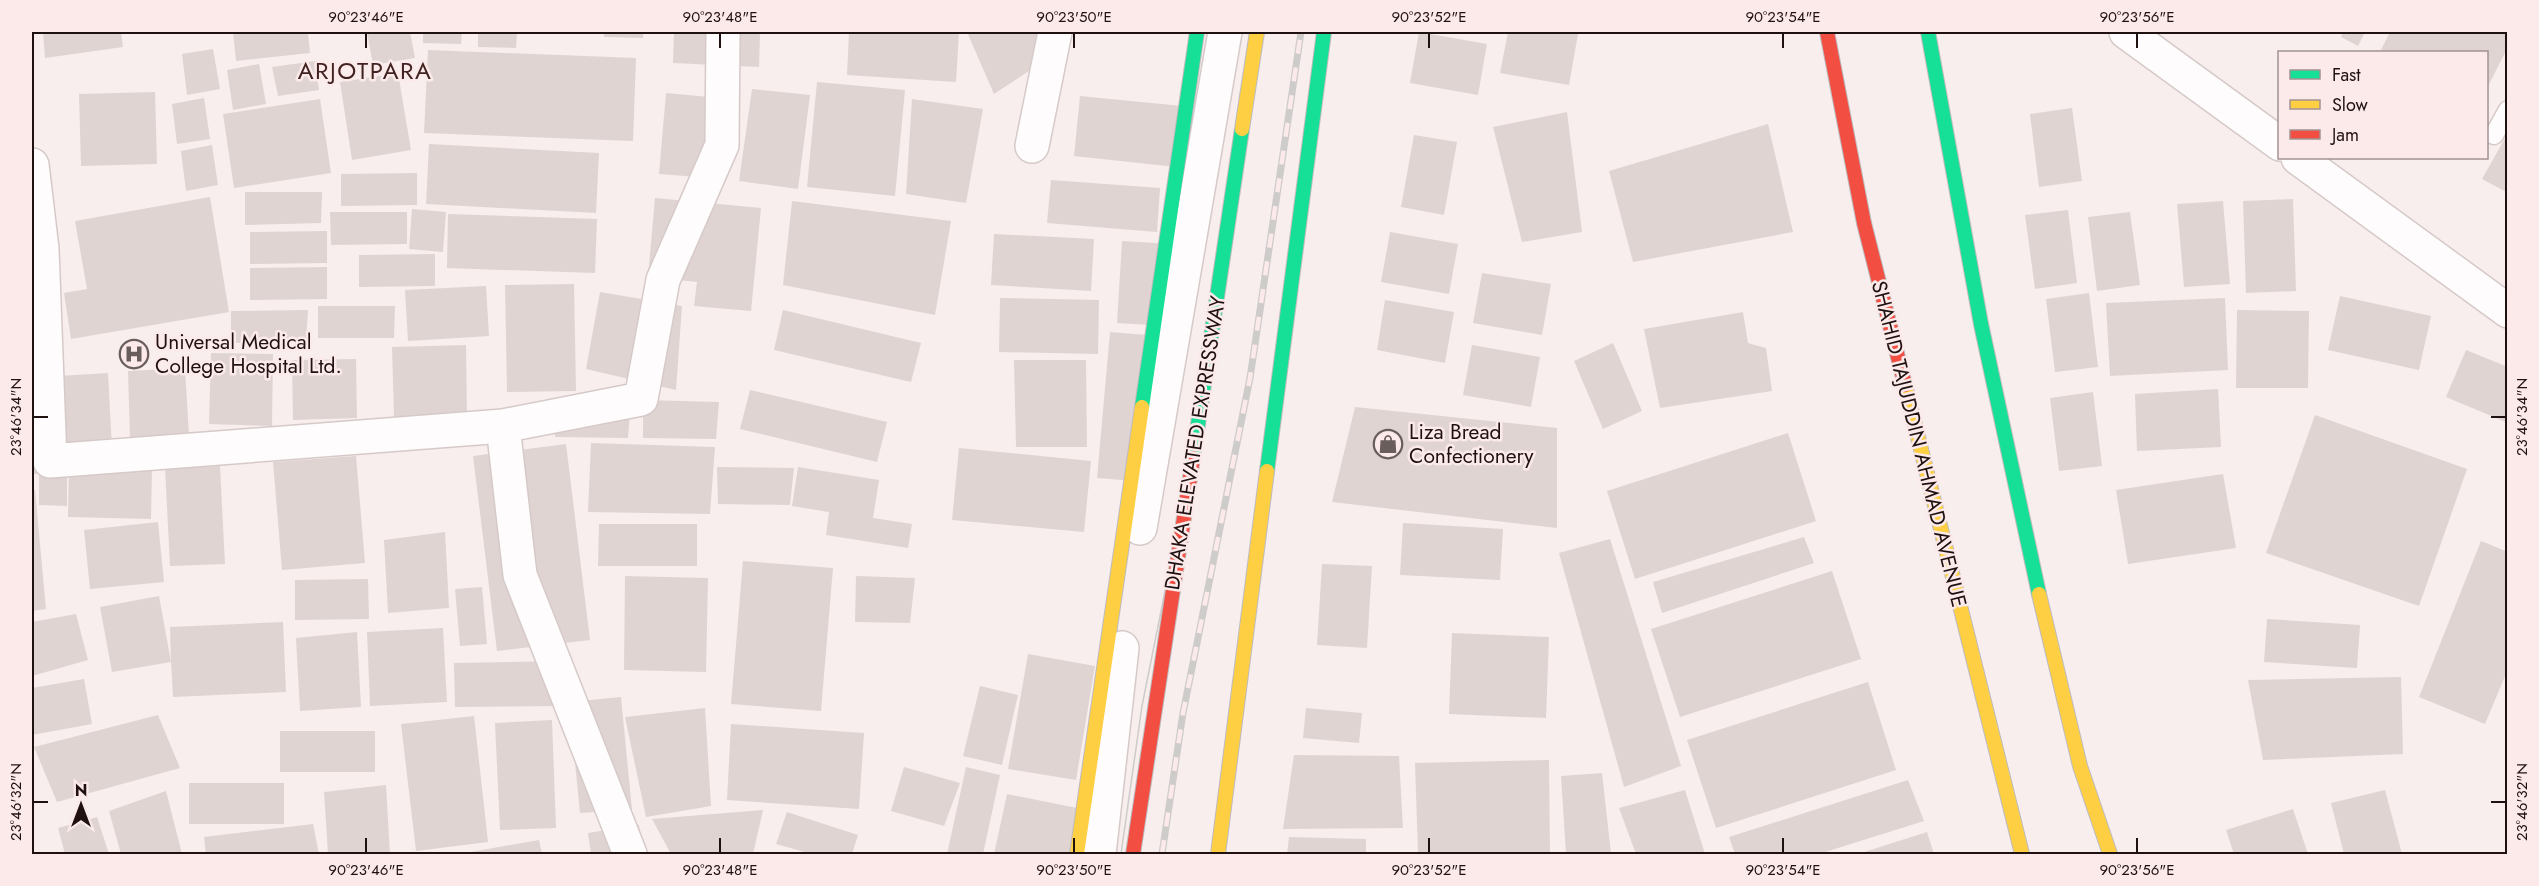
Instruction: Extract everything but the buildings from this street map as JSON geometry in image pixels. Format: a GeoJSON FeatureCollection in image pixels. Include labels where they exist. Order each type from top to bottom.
{"type":"FeatureCollection","features":[{"type":"Feature","properties":{"kind":"main road"},"geometry":{"type":"LineString","coordinates":[[1077,855],[1197,32]]}},
{"type":"Feature","properties":{"kind":"main road","name":"DHAKA ELEVATED EXPRESSWAY"},"geometry":{"type":"LineString","coordinates":[[1133,855],[1257,32]]}},
{"type":"Feature","properties":{"kind":"main road"},"geometry":{"type":"LineString","coordinates":[[1218,855],[1324,32]]}},
{"type":"Feature","properties":{"kind":"main road","name":"SHAHID TAJUDDIN AHMAD AVENUE"},"geometry":{"type":"LineString","coordinates":[[1827,32],[1864,223],[2022,855]]}},
{"type":"Feature","properties":{"kind":"main road"},"geometry":{"type":"LineString","coordinates":[[1928,32],[1965,245],[2026,538],[2091,811],[2110,855]]}},
{"type":"Feature","properties":{"kind":"street"},"geometry":{"type":"LineString","coordinates":[[32,165],[42,249],[50,461],[503,426],[641,399],[663,280],[722,145],[723,32]]}},
{"type":"Feature","properties":{"kind":"street"},"geometry":{"type":"LineString","coordinates":[[1032,146],[1055,32]]}},
{"type":"Feature","properties":{"kind":"street"},"geometry":{"type":"LineString","coordinates":[[1099,855],[1126,609],[1225,32]]}},
{"type":"Feature","properties":{"kind":"street"},"geometry":{"type":"LineString","coordinates":[[1227,855],[1339,32]]}},
{"type":"Feature","properties":{"kind":"street"},"geometry":{"type":"LineString","coordinates":[[2126,32],[2278,143]]}},
{"type":"Feature","properties":{"kind":"street"},"geometry":{"type":"LineString","coordinates":[[2299,159],[2508,311]]}},
{"type":"Feature","properties":{"kind":"street"},"geometry":{"type":"LineString","coordinates":[[503,426],[520,575],[630,855]]}},
{"type":"Feature","properties":{"kind":"lane"},"geometry":{"type":"LineString","coordinates":[[2494,135],[2508,110]]}},
{"type":"Feature","properties":{"kind":"tram line"},"geometry":{"type":"LineString","coordinates":[[1121,854],[1142,706],[1209,372],[1259,32]]}},
{"type":"Feature","properties":{"kind":"railway"},"geometry":{"type":"LineString","coordinates":[[1162,854],[1183,713],[1250,378],[1301,32]]}},
{"type":"Feature","properties":{"kind":"traffic: fast"},"geometry":{"type":"LineString","coordinates":[[1142,407],[1197,32]]}},
{"type":"Feature","properties":{"kind":"traffic: fast"},"geometry":{"type":"LineString","coordinates":[[1267,471],[1324,32]]}},
{"type":"Feature","properties":{"kind":"traffic: fast"},"geometry":{"type":"LineString","coordinates":[[1928,32],[1981,324],[2039,594]]}},
{"type":"Feature","properties":{"kind":"traffic: fast"},"geometry":{"type":"LineString","coordinates":[[1193,458],[1242,129]]}},
{"type":"Feature","properties":{"kind":"traffic: slow"},"geometry":{"type":"LineString","coordinates":[[1242,129],[1257,32]]}},
{"type":"Feature","properties":{"kind":"traffic: slow"},"geometry":{"type":"LineString","coordinates":[[1905,385],[2022,854]]}},
{"type":"Feature","properties":{"kind":"traffic: slow"},"geometry":{"type":"LineString","coordinates":[[1077,854],[1142,407]]}},
{"type":"Feature","properties":{"kind":"traffic: slow"},"geometry":{"type":"LineString","coordinates":[[1218,854],[1267,471]]}},
{"type":"Feature","properties":{"kind":"traffic: slow"},"geometry":{"type":"LineString","coordinates":[[2039,594],[2080,766],[2110,854]]}},
{"type":"Feature","properties":{"kind":"traffic: jam"},"geometry":{"type":"LineString","coordinates":[[1827,32],[1864,223],[1905,385]]}},
{"type":"Feature","properties":{"kind":"traffic: jam"},"geometry":{"type":"LineString","coordinates":[[1133,854],[1193,458]]}},
{"type":"Feature","properties":{"kind":"place","name":"Universal Medical College Hospital Ltd."},"geometry":{"type":"Point","coordinates":[134,354]}},
{"type":"Feature","properties":{"kind":"place","name":"Liza Bread Confectionery"},"geometry":{"type":"Point","coordinates":[1388,444]}},
{"type":"Feature","properties":{"kind":"district","name":"ARJOTPARA"},"geometry":{"type":"Point","coordinates":[365,71]}}]}
